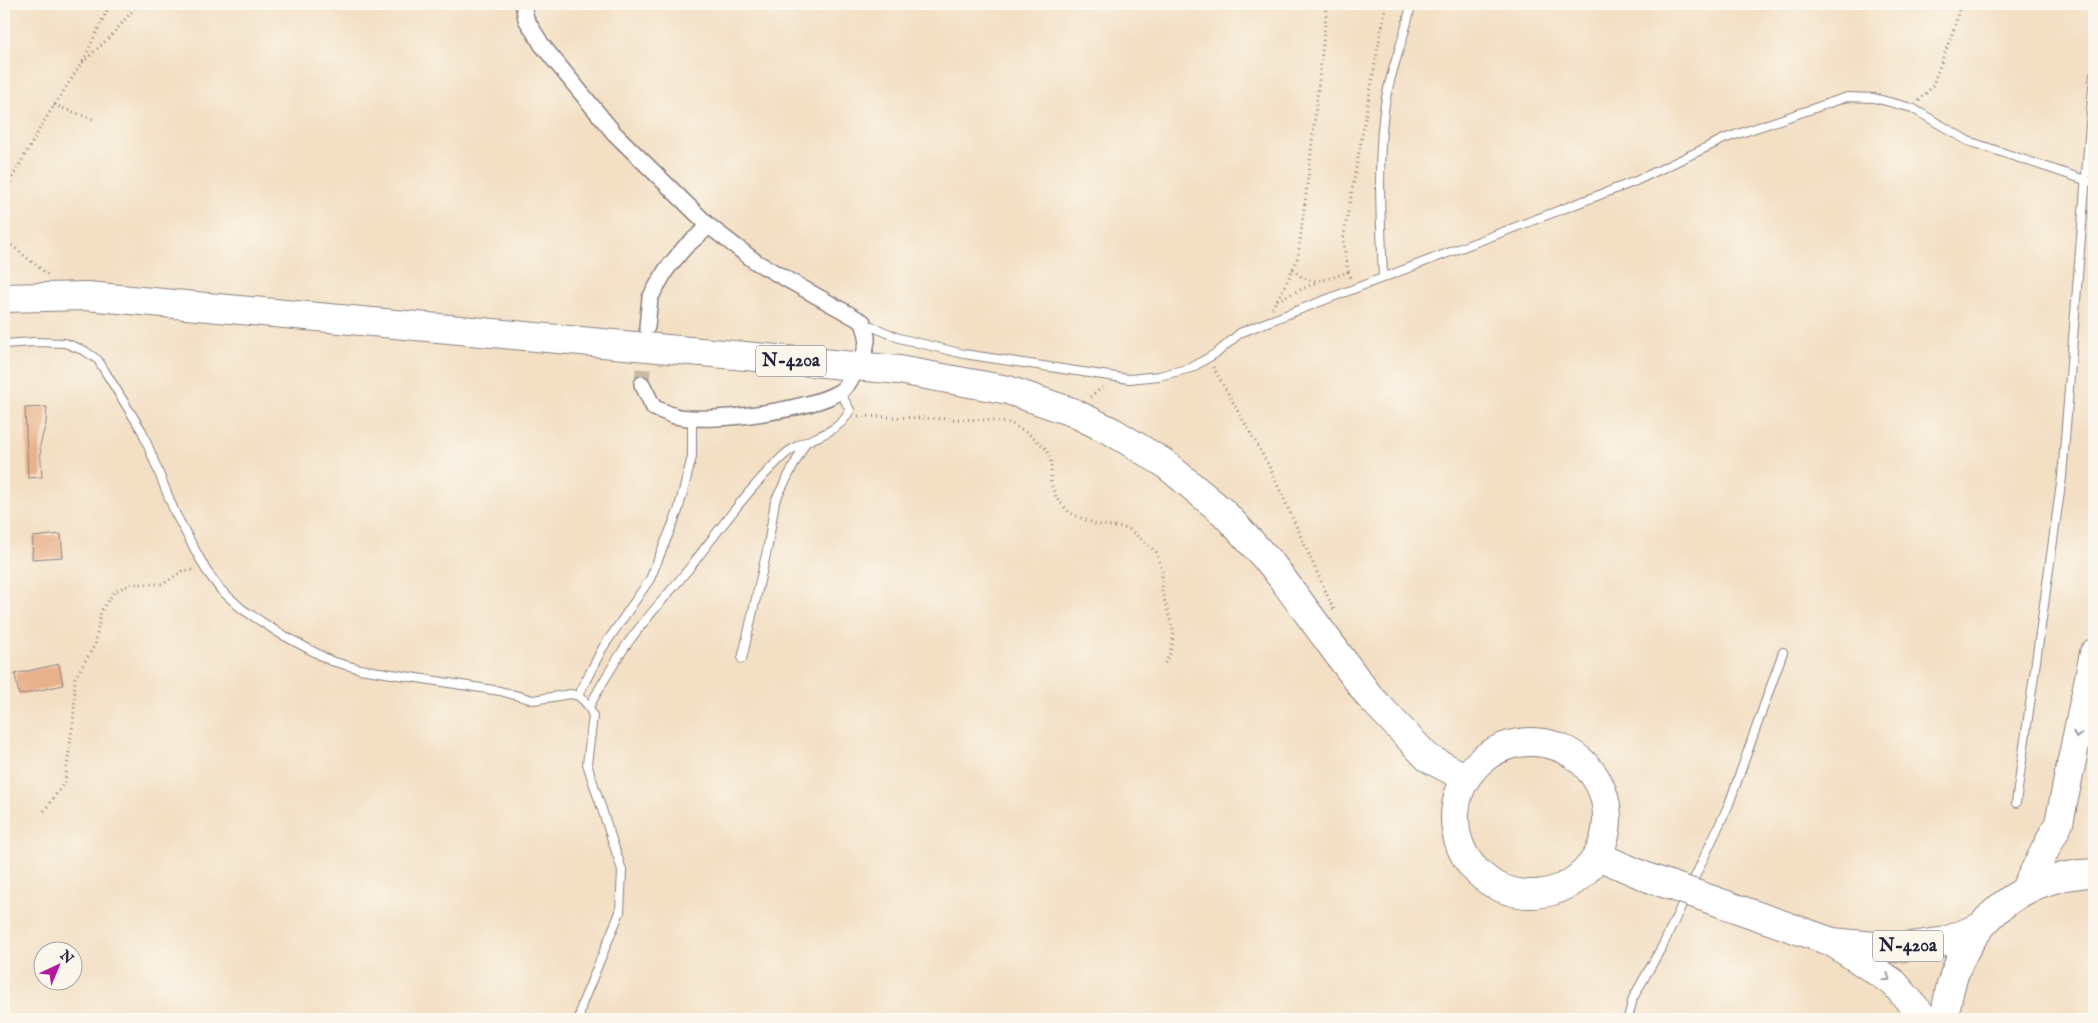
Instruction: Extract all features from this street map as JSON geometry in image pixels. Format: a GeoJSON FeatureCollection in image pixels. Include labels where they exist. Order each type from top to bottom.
{"type":"FeatureCollection","features":[{"type":"Feature","properties":{"kind":"highway","name":"N-420a"},"geometry":{"type":"LineString","coordinates":[[4,298],[88,296],[899,370],[1008,390],[1072,412],[1113,432],[1164,463],[1224,513],[1273,566],[1368,696],[1428,758],[1466,778]]}},
{"type":"Feature","properties":{"kind":"highway"},"geometry":{"type":"LineString","coordinates":[[2024,891],[2059,823],[2094,653]]}},
{"type":"Feature","properties":{"kind":"highway"},"geometry":{"type":"LineString","coordinates":[[1530,741],[1555,745],[1578,757],[1596,776],[1606,799],[1608,824],[1602,850],[1588,871],[1568,886],[1544,894],[1519,894],[1496,886],[1476,871],[1459,842],[1455,826],[1456,801],[1466,778],[1482,758],[1504,746],[1513,744],[1530,741]]}},
{"type":"Feature","properties":{"kind":"highway","name":"N-420a"},"geometry":{"type":"LineString","coordinates":[[1598,856],[1649,878],[1832,942],[1896,948],[1946,941],[1980,926]]}},
{"type":"Feature","properties":{"kind":"highway","name":"N-420a"},"geometry":{"type":"LineString","coordinates":[[1945,1019],[1947,998],[1954,972],[1965,948],[1980,926],[1993,913],[2024,891],[2061,876],[2094,873]]}},
{"type":"Feature","properties":{"kind":"highway","name":"N-420a"},"geometry":{"type":"LineString","coordinates":[[1832,942],[1894,983],[1925,1019]]}},
{"type":"Feature","properties":{"kind":"street"},"geometry":{"type":"LineString","coordinates":[[523,4],[526,18],[542,44],[614,133],[709,226],[756,262],[863,322],[868,340],[859,367],[840,392],[811,404],[769,412],[713,418],[676,416],[654,408],[642,384]]}},
{"type":"Feature","properties":{"kind":"street"},"geometry":{"type":"LineString","coordinates":[[647,327],[650,298],[666,270],[685,246],[709,226]]}},
{"type":"Feature","properties":{"kind":"lane"},"geometry":{"type":"LineString","coordinates":[[1382,278],[1379,186],[1384,110],[1392,71],[1411,4]]}},
{"type":"Feature","properties":{"kind":"lane"},"geometry":{"type":"LineString","coordinates":[[2016,803],[2062,477],[2094,74]]}},
{"type":"Feature","properties":{"kind":"lane"},"geometry":{"type":"LineString","coordinates":[[863,322],[899,338],[964,354],[1129,380],[1159,376],[1191,368],[1208,358],[1240,333],[1262,324],[1636,181],[1726,138],[1808,108],[1847,97],[1874,98],[1912,108],[1968,141],[2094,183]]}},
{"type":"Feature","properties":{"kind":"lane"},"geometry":{"type":"LineString","coordinates":[[4,344],[34,342],[65,343],[85,351],[98,360],[142,431],[175,513],[206,570],[220,589],[242,609],[279,633],[331,661],[360,669],[500,691],[533,700],[571,694],[578,696],[589,707],[593,716],[587,764],[622,870],[620,912],[582,1004],[579,1019]]}},
{"type":"Feature","properties":{"kind":"lane"},"geometry":{"type":"LineString","coordinates":[[589,707],[611,667],[633,636],[754,486],[785,454],[806,442],[833,431],[847,416],[850,410],[840,392]]}},
{"type":"Feature","properties":{"kind":"lane"},"geometry":{"type":"LineString","coordinates":[[578,696],[602,649],[650,579],[678,511],[692,457],[692,417]]}},
{"type":"Feature","properties":{"kind":"lane"},"geometry":{"type":"LineString","coordinates":[[742,659],[768,546],[775,502],[806,442]]}},
{"type":"Feature","properties":{"kind":"lane"},"geometry":{"type":"LineString","coordinates":[[1628,1019],[1633,998],[1664,943],[1729,804],[1783,652]]}},
{"type":"Feature","properties":{"kind":"path"},"geometry":{"type":"LineString","coordinates":[[4,196],[12,178],[54,105],[81,64],[110,4]]}},
{"type":"Feature","properties":{"kind":"path"},"geometry":{"type":"LineString","coordinates":[[81,64],[113,34],[138,4]]}},
{"type":"Feature","properties":{"kind":"path"},"geometry":{"type":"LineString","coordinates":[[1262,324],[1286,284],[1298,257],[1326,15],[1325,4]]}},
{"type":"Feature","properties":{"kind":"path"},"geometry":{"type":"LineString","coordinates":[[1356,288],[1348,272],[1343,240],[1386,4]]}},
{"type":"Feature","properties":{"kind":"path"},"geometry":{"type":"LineString","coordinates":[[1912,108],[1932,87],[1956,23],[1960,4]]}},
{"type":"Feature","properties":{"kind":"path"},"geometry":{"type":"LineString","coordinates":[[54,105],[95,120]]}},
{"type":"Feature","properties":{"kind":"path"},"geometry":{"type":"LineString","coordinates":[[4,239],[50,276]]}},
{"type":"Feature","properties":{"kind":"path"},"geometry":{"type":"LineString","coordinates":[[1292,269],[1300,278],[1318,282]]}},
{"type":"Feature","properties":{"kind":"path"},"geometry":{"type":"LineString","coordinates":[[1277,300],[1318,282],[1348,272]]}},
{"type":"Feature","properties":{"kind":"path"},"geometry":{"type":"LineString","coordinates":[[1208,358],[1269,466],[1335,612]]}},
{"type":"Feature","properties":{"kind":"path"},"geometry":{"type":"LineString","coordinates":[[1072,412],[1115,377]]}},
{"type":"Feature","properties":{"kind":"path"},"geometry":{"type":"LineString","coordinates":[[847,416],[993,421],[1010,423],[1032,436],[1046,449],[1051,461],[1051,484],[1057,499],[1070,513],[1095,524],[1129,529],[1156,552],[1162,570],[1162,592],[1174,633],[1170,654],[1164,665]]}},
{"type":"Feature","properties":{"kind":"path"},"geometry":{"type":"LineString","coordinates":[[44,811],[64,782],[74,714],[75,678],[95,645],[101,611],[115,591],[132,584],[163,584],[184,570],[206,570]]}},
{"type":"Feature","properties":{"kind":"building"},"geometry":{"type":"Polygon","coordinates":[[[47,407],[46,423],[40,445],[42,477],[28,478],[25,408],[47,407]]]}},
{"type":"Feature","properties":{"kind":"building"},"geometry":{"type":"Polygon","coordinates":[[[61,534],[63,557],[32,559],[33,537],[61,534]]]}},
{"type":"Feature","properties":{"kind":"building"},"geometry":{"type":"Polygon","coordinates":[[[59,664],[63,685],[19,695],[15,674],[59,664]]]}},
{"type":"Feature","properties":{"kind":"tunnel"},"geometry":{"type":"LineString","coordinates":[[642,384],[645,341]]}}]}
